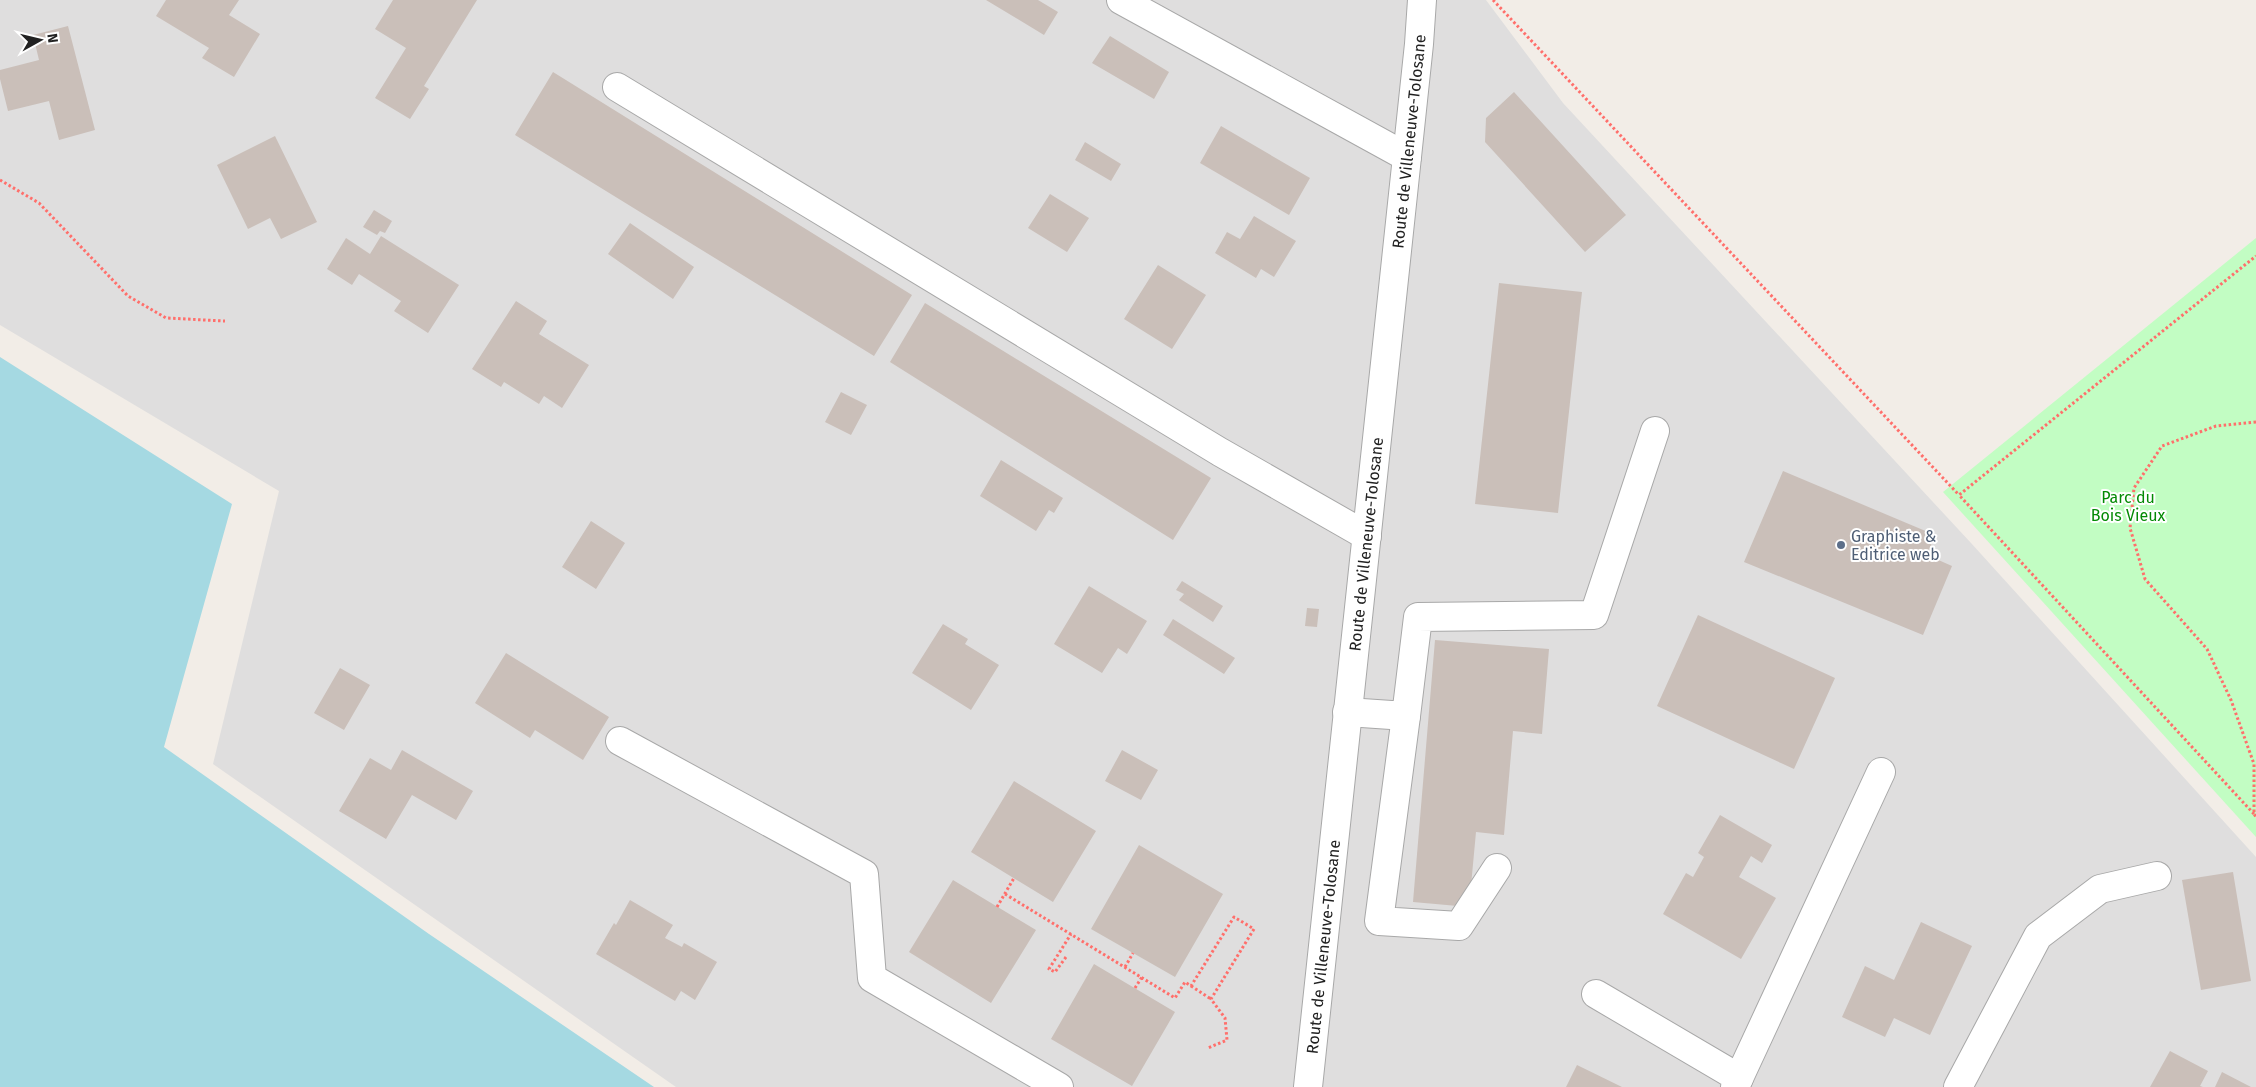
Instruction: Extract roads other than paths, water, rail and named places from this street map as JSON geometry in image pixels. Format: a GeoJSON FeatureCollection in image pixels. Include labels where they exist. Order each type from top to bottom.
{"type":"FeatureCollection","features":[{"type":"Feature","properties":{"kind":"street"},"geometry":{"type":"LineString","coordinates":[[1121,0],[1407,157]]}},
{"type":"Feature","properties":{"kind":"street","name":"Route de Villeneuve-Tolosane"},"geometry":{"type":"LineString","coordinates":[[1308,1087],[1422,0]]}},
{"type":"Feature","properties":{"kind":"street"},"geometry":{"type":"LineString","coordinates":[[617,87],[1220,452],[1367,536]]}},
{"type":"Feature","properties":{"kind":"street"},"geometry":{"type":"LineString","coordinates":[[1497,868],[1459,926],[1379,921],[1418,617],[1594,615],[1655,431]]}},
{"type":"Feature","properties":{"kind":"street"},"geometry":{"type":"LineString","coordinates":[[1347,712],[1406,716]]}},
{"type":"Feature","properties":{"kind":"street"},"geometry":{"type":"LineString","coordinates":[[620,741],[864,874],[872,978],[1059,1087]]}},
{"type":"Feature","properties":{"kind":"street"},"geometry":{"type":"LineString","coordinates":[[1596,994],[1737,1082],[1881,772]]}},
{"type":"Feature","properties":{"kind":"street"},"geometry":{"type":"LineString","coordinates":[[1958,1087],[2038,936],[2100,889],[2157,876]]}},
{"type":"Feature","properties":{"kind":"water"},"geometry":{"type":"Polygon","coordinates":[[[0,357],[232,504],[164,747],[429,934],[654,1087],[0,1087],[0,357]]]}},
{"type":"Feature","properties":{"kind":"place","name":"Graphiste & Editrice web"},"geometry":{"type":"Point","coordinates":[1841,545]}},
{"type":"Feature","properties":{"kind":"park label","name":"Parc du Bois Vieux"},"geometry":{"type":"Point","coordinates":[2128,506]}}]}
